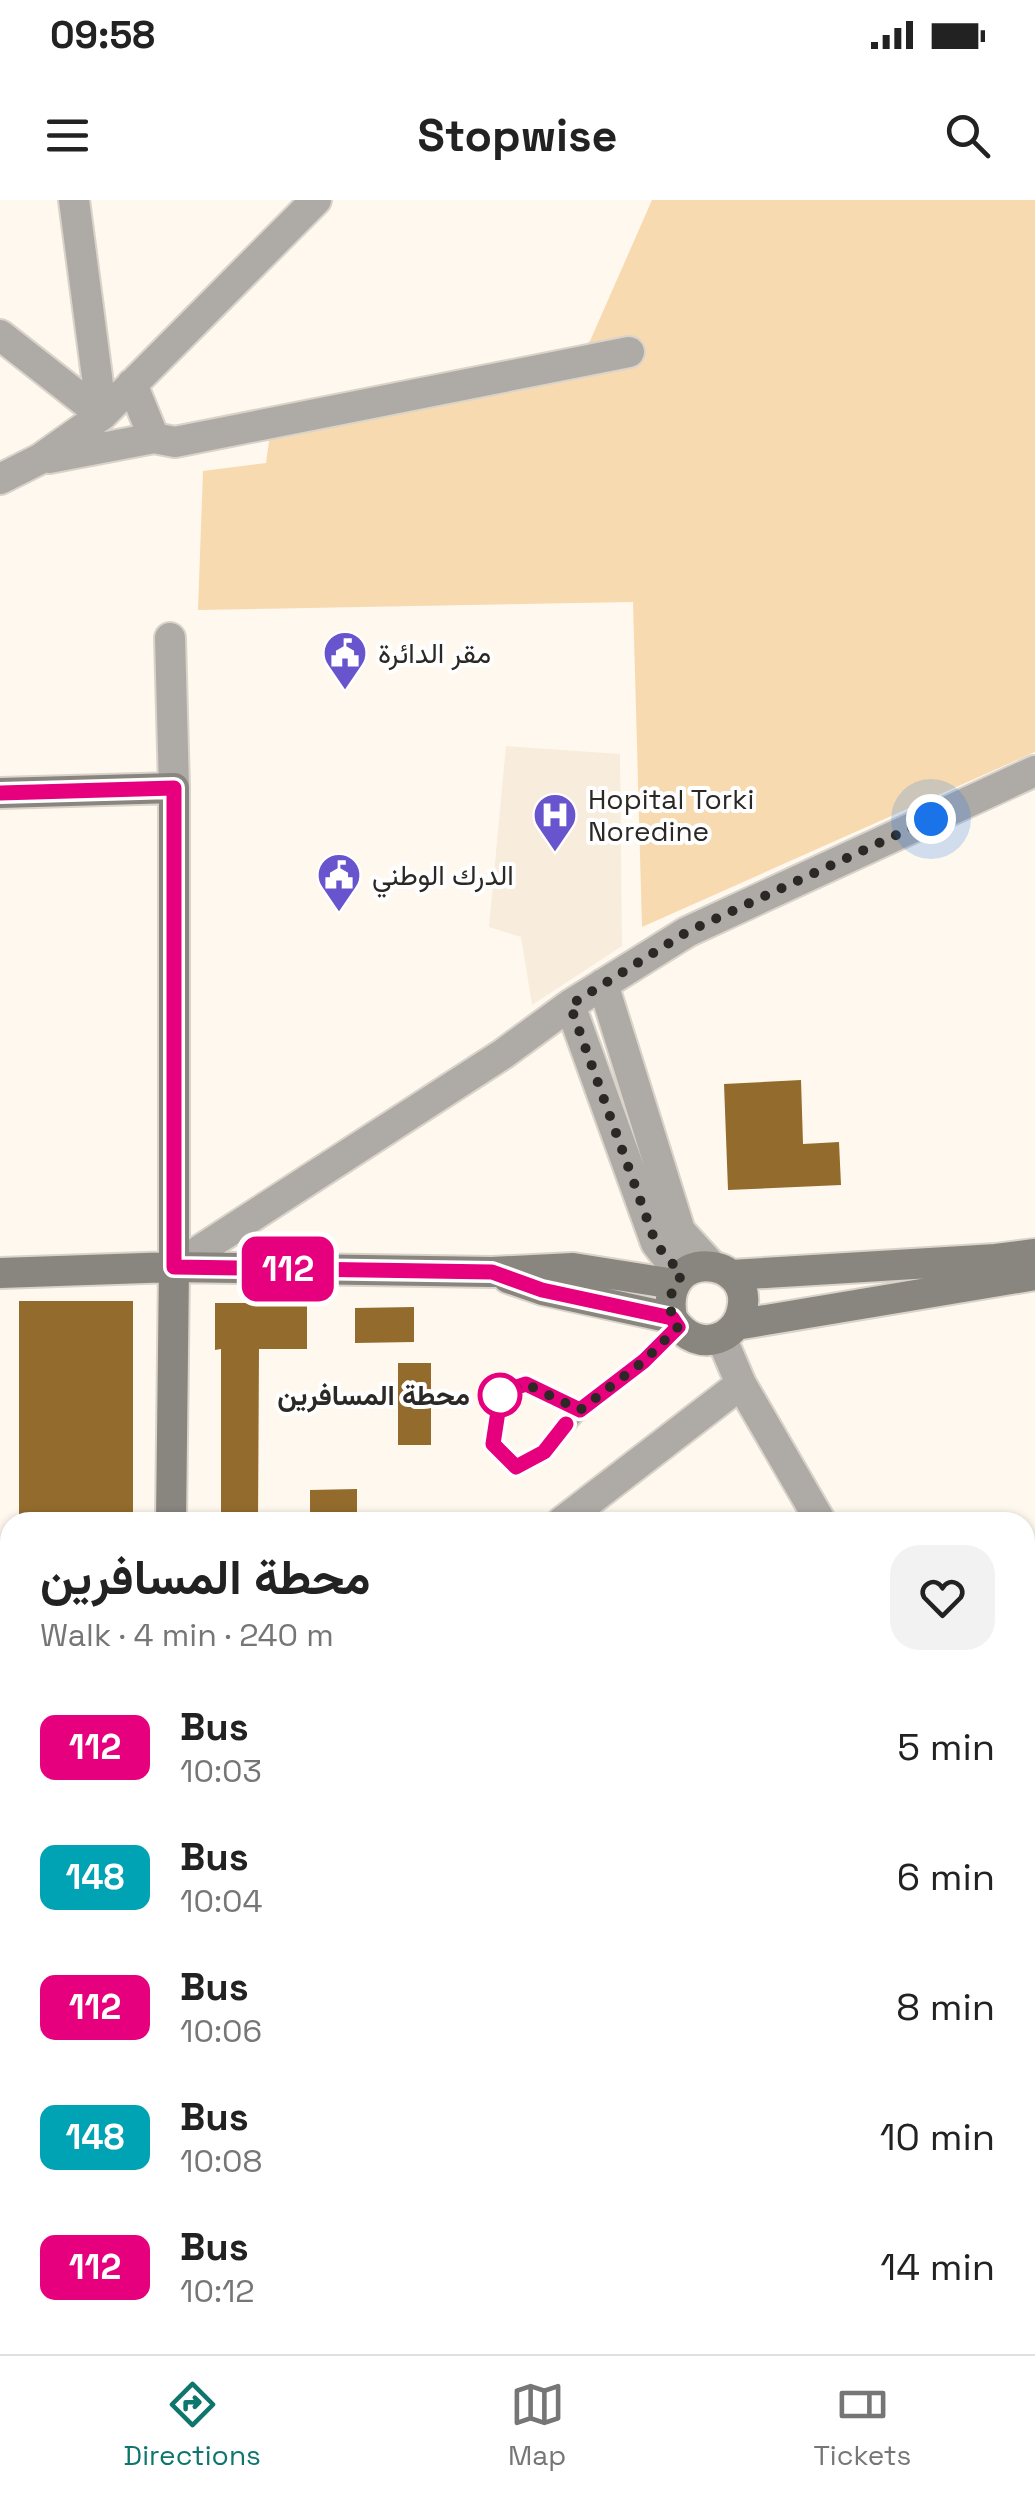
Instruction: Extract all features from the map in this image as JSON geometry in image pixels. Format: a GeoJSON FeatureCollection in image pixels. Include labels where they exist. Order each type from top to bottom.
{"type":"FeatureCollection","features":[{"type":"Feature","properties":{"kind":"main road"},"geometry":{"type":"LineString","coordinates":[[0,793],[174,788],[172,1512]]}},
{"type":"Feature","properties":{"kind":"main road"},"geometry":{"type":"LineString","coordinates":[[700,1329],[669,1301],[678,1280],[690,1269],[722,1271],[1035,1254]]}},
{"type":"Feature","properties":{"kind":"main road"},"geometry":{"type":"LineString","coordinates":[[0,1273],[174,1267],[492,1272],[573,1268],[678,1280]]}},
{"type":"Feature","properties":{"kind":"main road"},"geometry":{"type":"LineString","coordinates":[[700,1329],[743,1305],[742,1294],[722,1271]]}},
{"type":"Feature","properties":{"kind":"main road"},"geometry":{"type":"LineString","coordinates":[[492,1272],[542,1290],[700,1329],[1035,1275]]}},
{"type":"Feature","properties":{"kind":"street"},"geometry":{"type":"LineString","coordinates":[[49,200],[80,206],[102,414]]}},
{"type":"Feature","properties":{"kind":"street"},"geometry":{"type":"LineString","coordinates":[[0,479],[40,459],[102,414],[316,200]]}},
{"type":"Feature","properties":{"kind":"street"},"geometry":{"type":"LineString","coordinates":[[0,334],[102,414]]}},
{"type":"Feature","properties":{"kind":"street"},"geometry":{"type":"LineString","coordinates":[[40,459],[154,438],[175,442],[629,352]]}},
{"type":"Feature","properties":{"kind":"street"},"geometry":{"type":"LineString","coordinates":[[132,384],[154,438]]}},
{"type":"Feature","properties":{"kind":"street"},"geometry":{"type":"LineString","coordinates":[[170,638],[174,788]]}},
{"type":"Feature","properties":{"kind":"street"},"geometry":{"type":"LineString","coordinates":[[174,1267],[687,932],[1035,771]]}},
{"type":"Feature","properties":{"kind":"street"},"geometry":{"type":"LineString","coordinates":[[603,984],[680,1231],[722,1271]]}},
{"type":"Feature","properties":{"kind":"street"},"geometry":{"type":"LineString","coordinates":[[570,1005],[656,1244],[678,1280]]}},
{"type":"Feature","properties":{"kind":"street"},"geometry":{"type":"LineString","coordinates":[[700,1329],[741,1384],[815,1512]]}},
{"type":"Feature","properties":{"kind":"street"},"geometry":{"type":"LineString","coordinates":[[575,1512],[741,1384]]}},
{"type":"Feature","properties":{"kind":"lane"},"geometry":{"type":"LineString","coordinates":[[580,1410],[526,1384],[501,1392],[493,1444],[516,1467],[544,1452],[580,1410],[644,1361],[700,1329]]}},
{"type":"Feature","properties":{"kind":"shaded area"},"geometry":{"type":"Polygon","coordinates":[[[652,200],[1035,200],[1035,752],[642,927],[633,602],[198,610],[203,471],[266,463],[271,427],[564,364],[590,341],[652,200]]]}},
{"type":"Feature","properties":{"kind":"shaded area"},"geometry":{"type":"Polygon","coordinates":[[[506,746],[620,754],[622,946],[532,1005],[521,937],[489,927],[506,746]]]}},
{"type":"Feature","properties":{"kind":"building"},"geometry":{"type":"Polygon","coordinates":[[[801,1080],[803,1144],[839,1142],[841,1185],[728,1190],[724,1084],[801,1080]]]}},
{"type":"Feature","properties":{"kind":"building"},"geometry":{"type":"Polygon","coordinates":[[[19,1301],[133,1301],[133,1512],[19,1512],[19,1301]]]}},
{"type":"Feature","properties":{"kind":"building"},"geometry":{"type":"Polygon","coordinates":[[[215,1303],[307,1303],[307,1349],[259,1349],[258,1512],[221,1512],[221,1349],[215,1350],[215,1303]]]}},
{"type":"Feature","properties":{"kind":"building"},"geometry":{"type":"Polygon","coordinates":[[[414,1307],[414,1342],[355,1343],[355,1308],[414,1307]]]}},
{"type":"Feature","properties":{"kind":"building"},"geometry":{"type":"Polygon","coordinates":[[[398,1363],[431,1363],[431,1445],[398,1445],[398,1363]]]}},
{"type":"Feature","properties":{"kind":"building"},"geometry":{"type":"Polygon","coordinates":[[[357,1489],[357,1512],[310,1512],[310,1490],[357,1489]]]}},
{"type":"Feature","properties":{"kind":"bus line","name":"112"},"geometry":{"type":"LineString","coordinates":[[0,793],[174,788],[174,1267],[492,1272],[542,1290],[672,1318],[678,1327],[644,1361],[580,1410],[526,1384],[501,1392],[493,1444],[516,1467],[544,1452],[566,1424]]}},
{"type":"Feature","properties":{"kind":"place","name":"مقر الدائرة"},"geometry":{"type":"Point","coordinates":[345,691]}},
{"type":"Feature","properties":{"kind":"place","name":"Hopital Torki Noredine"},"geometry":{"type":"Point","coordinates":[555,853]}},
{"type":"Feature","properties":{"kind":"place","name":"الدرك الوطني"},"geometry":{"type":"Point","coordinates":[339,913]}},
{"type":"Feature","properties":{"kind":"place","name":"محطة المسافرين"},"geometry":{"type":"Point","coordinates":[500,1395]}},
{"type":"Feature","properties":{"kind":"route"},"geometry":{"type":"LineString","coordinates":[[500,1395],[526,1384],[580,1410],[644,1361],[678,1327],[669,1301],[674,1284],[682,1275],[656,1244],[570,1005],[687,932],[931,819]]}}]}
